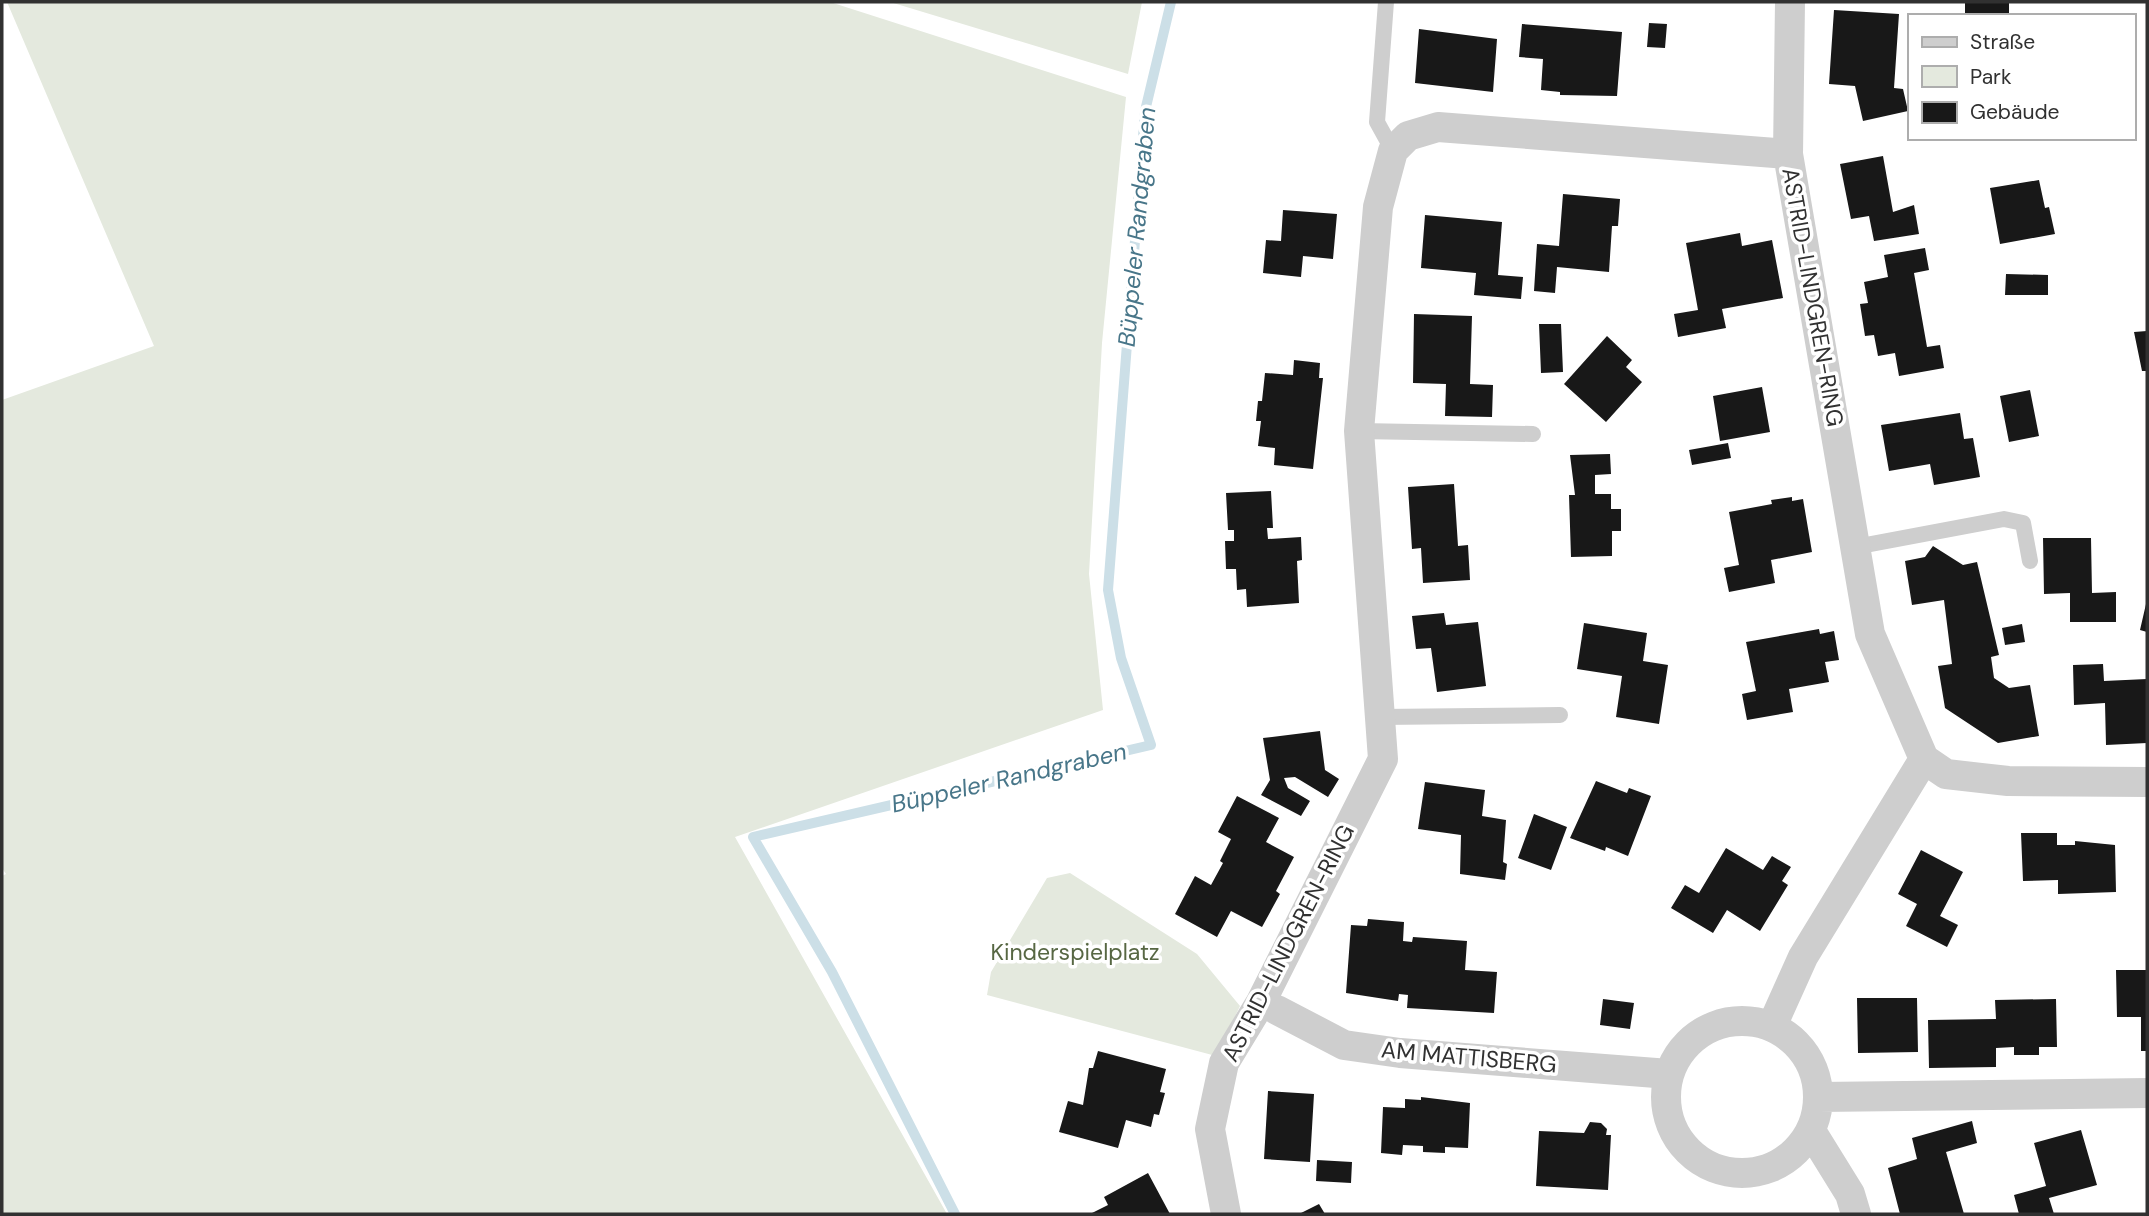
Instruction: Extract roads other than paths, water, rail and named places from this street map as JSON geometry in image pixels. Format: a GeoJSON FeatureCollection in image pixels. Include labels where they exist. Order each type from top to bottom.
{"type":"FeatureCollection","features":[{"type":"Feature","properties":{"kind":"street"},"geometry":{"type":"LineString","coordinates":[[1788,154],[1790,2]]}},
{"type":"Feature","properties":{"kind":"street","name":"ASTRID-LINDGREN-RING"},"geometry":{"type":"LineString","coordinates":[[1226,1214],[1210,1129],[1224,1063],[1261,1002],[1383,759],[1359,431],[1378,207],[1393,151],[1408,136],[1438,127],[1788,154],[1870,634],[1924,759]]}},
{"type":"Feature","properties":{"kind":"street"},"geometry":{"type":"LineString","coordinates":[[1772,1026],[1803,957],[1924,759],[1946,774],[2008,781],[2147,782]]}},
{"type":"Feature","properties":{"kind":"street","name":"AM MATTISBERG"},"geometry":{"type":"LineString","coordinates":[[1277,1010],[1344,1045],[1400,1053],[1669,1073]]}},
{"type":"Feature","properties":{"kind":"street"},"geometry":{"type":"LineString","coordinates":[[1741,1020],[1772,1026],[1796,1043],[1813,1068],[1819,1097],[1811,1131],[1786,1160],[1751,1174],[1713,1168],[1682,1146],[1666,1112],[1669,1073],[1684,1046],[1710,1027],[1741,1020]]}},
{"type":"Feature","properties":{"kind":"street"},"geometry":{"type":"LineString","coordinates":[[1819,1097],[2147,1093]]}},
{"type":"Feature","properties":{"kind":"street"},"geometry":{"type":"LineString","coordinates":[[1811,1131],[1850,1194],[1856,1214]]}},
{"type":"Feature","properties":{"kind":"lane"},"geometry":{"type":"LineString","coordinates":[[1386,2],[1377,122],[1393,151]]}},
{"type":"Feature","properties":{"kind":"lane"},"geometry":{"type":"LineString","coordinates":[[1359,431],[1533,434]]}},
{"type":"Feature","properties":{"kind":"lane"},"geometry":{"type":"LineString","coordinates":[[1855,547],[2004,519],[2023,523],[2030,561]]}},
{"type":"Feature","properties":{"kind":"lane"},"geometry":{"type":"LineString","coordinates":[[1380,717],[1559,715]]}},
{"type":"Feature","properties":{"kind":"waterway","name":"Büppeler Randgraben"},"geometry":{"type":"LineString","coordinates":[[955,1214],[832,972],[753,837],[1151,745],[1121,658],[1108,590],[1145,111],[1171,2]]}},
{"type":"Feature","properties":{"kind":"park label","name":"Kinderspielplatz"},"geometry":{"type":"Point","coordinates":[1075,952]}}]}
